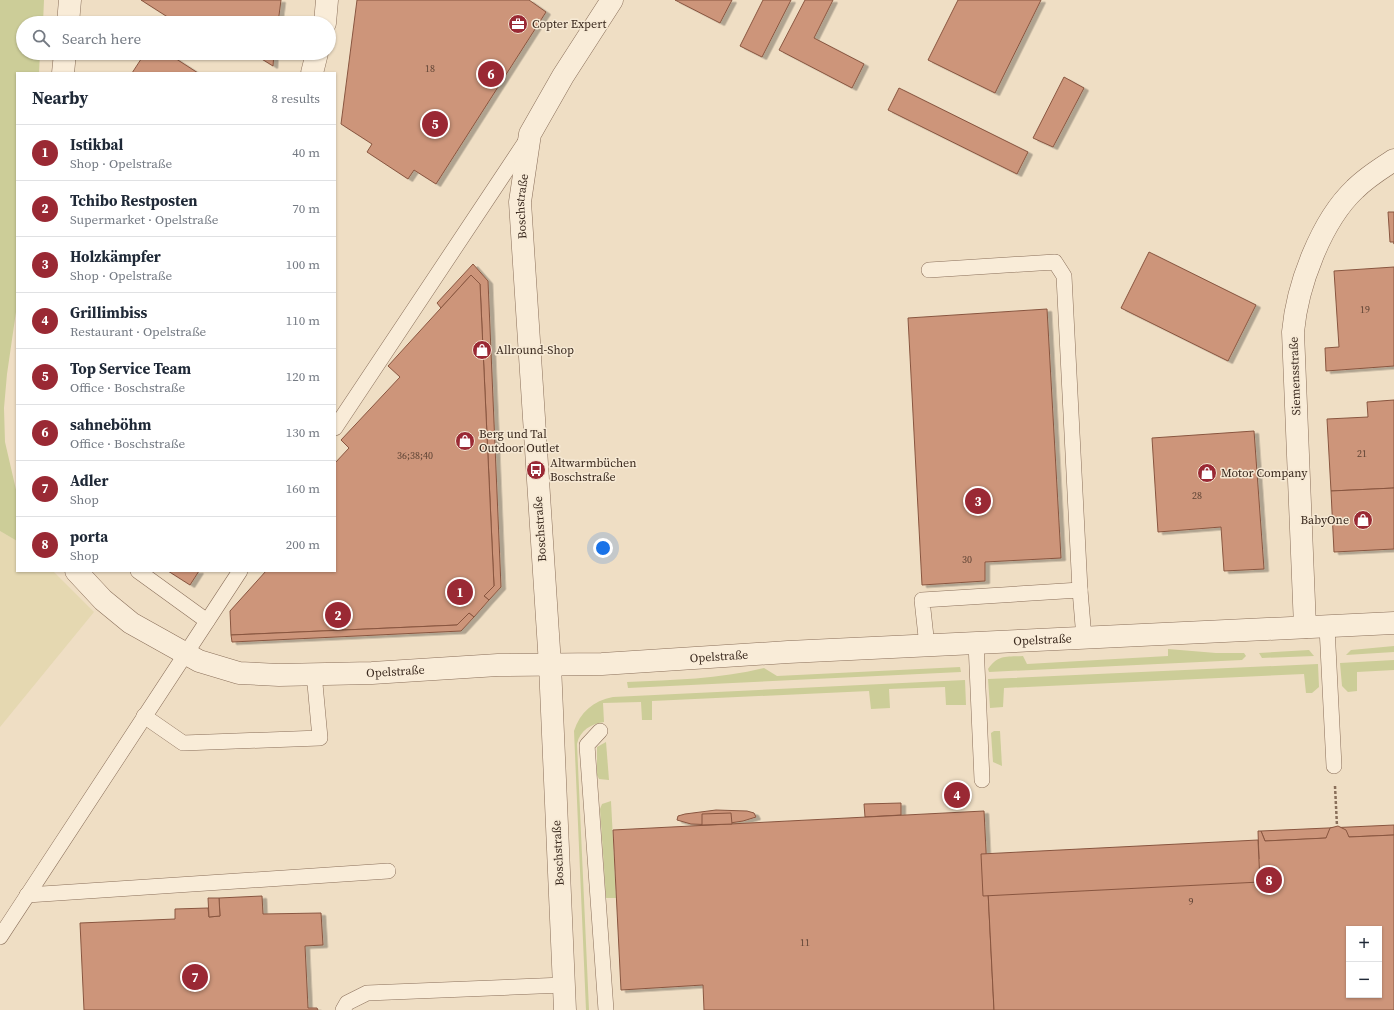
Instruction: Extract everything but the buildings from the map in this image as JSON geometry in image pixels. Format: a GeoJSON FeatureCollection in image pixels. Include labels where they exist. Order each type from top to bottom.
{"type":"FeatureCollection","features":[{"type":"Feature","properties":{"kind":"street"},"geometry":{"type":"LineString","coordinates":[[69,16],[70,0]]}},
{"type":"Feature","properties":{"kind":"street"},"geometry":{"type":"LineString","coordinates":[[326,16],[327,0]]}},
{"type":"Feature","properties":{"kind":"street","name":"Boschstraße"},"geometry":{"type":"LineString","coordinates":[[565,1010],[550,665],[520,202],[530,134],[564,76],[612,0]]}},
{"type":"Feature","properties":{"kind":"street"},"geometry":{"type":"LineString","coordinates":[[63,72],[64,60]]}},
{"type":"Feature","properties":{"kind":"street"},"geometry":{"type":"LineString","coordinates":[[312,72],[315,60]]}},
{"type":"Feature","properties":{"kind":"street","name":"Siemensstraße"},"geometry":{"type":"LineString","coordinates":[[1305,627],[1293,332],[1295,308],[1306,272],[1314,253],[1338,209],[1354,190],[1373,173],[1394,160]]}},
{"type":"Feature","properties":{"kind":"street","name":"Opelstraße"},"geometry":{"type":"LineString","coordinates":[[77,572],[103,600],[132,623],[199,661],[239,673],[279,675],[314,673],[372,673],[498,665],[610,664],[788,652],[1394,623]]}},
{"type":"Feature","properties":{"kind":"lane"},"geometry":{"type":"LineString","coordinates":[[336,426],[530,134]]}},
{"type":"Feature","properties":{"kind":"lane"},"geometry":{"type":"LineString","coordinates":[[929,270],[1055,262],[1064,276],[1080,590],[1084,638]]}},
{"type":"Feature","properties":{"kind":"lane"},"geometry":{"type":"LineString","coordinates":[[139,572],[206,621]]}},
{"type":"Feature","properties":{"kind":"lane"},"geometry":{"type":"LineString","coordinates":[[0,937],[239,572]]}},
{"type":"Feature","properties":{"kind":"lane"},"geometry":{"type":"LineString","coordinates":[[926,646],[922,600],[1080,590]]}},
{"type":"Feature","properties":{"kind":"lane"},"geometry":{"type":"LineString","coordinates":[[1328,627],[1334,766]]}},
{"type":"Feature","properties":{"kind":"lane"},"geometry":{"type":"LineString","coordinates":[[976,643],[982,780]]}},
{"type":"Feature","properties":{"kind":"lane"},"geometry":{"type":"LineString","coordinates":[[144,716],[183,743],[320,738],[314,673]]}},
{"type":"Feature","properties":{"kind":"lane"},"geometry":{"type":"LineString","coordinates":[[600,731],[587,745],[606,1010]]}},
{"type":"Feature","properties":{"kind":"lane"},"geometry":{"type":"LineString","coordinates":[[27,896],[388,871]]}},
{"type":"Feature","properties":{"kind":"lane"},"geometry":{"type":"LineString","coordinates":[[343,1010],[347,1003],[367,993],[564,985]]}},
{"type":"Feature","properties":{"kind":"path"},"geometry":{"type":"LineString","coordinates":[[1334,766],[1337,826]]}},
{"type":"Feature","properties":{"kind":"shaded area"},"geometry":{"type":"Polygon","coordinates":[[[0,531],[16,540],[16,572],[54,572],[94,612],[0,727],[0,531]]]}},
{"type":"Feature","properties":{"kind":"green space"},"geometry":{"type":"Polygon","coordinates":[[[0,0],[44,0],[43,16],[16,16],[16,60],[40,60],[39,72],[16,72],[16,312],[7,374],[4,408],[5,442],[16,490],[16,540],[0,531],[0,0]]]}},
{"type":"Feature","properties":{"kind":"green space"},"geometry":{"type":"Polygon","coordinates":[[[1394,646],[1394,652],[1346,655],[1351,650],[1394,646]]]}},
{"type":"Feature","properties":{"kind":"green space"},"geometry":{"type":"Polygon","coordinates":[[[1168,649],[1216,653],[1244,653],[1246,656],[1242,660],[989,672],[988,669],[995,661],[1003,657],[1023,656],[1027,664],[1168,656],[1168,649]]]}},
{"type":"Feature","properties":{"kind":"green space"},"geometry":{"type":"Polygon","coordinates":[[[1309,650],[1314,656],[1262,658],[1259,653],[1309,650]]]}},
{"type":"Feature","properties":{"kind":"green space"},"geometry":{"type":"Polygon","coordinates":[[[1394,660],[1394,670],[1357,672],[1357,691],[1348,692],[1342,686],[1340,663],[1394,660]]]}},
{"type":"Feature","properties":{"kind":"green space"},"geometry":{"type":"Polygon","coordinates":[[[1318,664],[1319,687],[1312,693],[1306,693],[1304,674],[1004,688],[1003,707],[990,708],[988,679],[1318,664]]]}},
{"type":"Feature","properties":{"kind":"green space"},"geometry":{"type":"Polygon","coordinates":[[[960,667],[961,672],[628,688],[627,682],[713,677],[764,668],[777,676],[960,667]]]}},
{"type":"Feature","properties":{"kind":"green space"},"geometry":{"type":"Polygon","coordinates":[[[965,680],[966,705],[946,705],[945,687],[889,689],[890,708],[871,709],[869,691],[652,701],[652,720],[642,720],[641,702],[603,703],[604,722],[595,724],[583,731],[577,744],[589,1010],[586,1010],[574,731],[580,718],[588,708],[599,701],[613,697],[965,680]]]}},
{"type":"Feature","properties":{"kind":"green space"},"geometry":{"type":"Polygon","coordinates":[[[994,731],[1000,731],[1002,766],[993,762],[991,733],[994,731]]]}},
{"type":"Feature","properties":{"kind":"green space"},"geometry":{"type":"Polygon","coordinates":[[[606,742],[609,780],[599,779],[597,775],[597,747],[606,742]]]}},
{"type":"Feature","properties":{"kind":"green space"},"geometry":{"type":"Polygon","coordinates":[[[611,801],[616,898],[606,898],[600,809],[602,804],[611,801]]]}},
{"type":"Feature","properties":{"kind":"place","name":"Copter Expert"},"geometry":{"type":"Point","coordinates":[518,24]}},
{"type":"Feature","properties":{"kind":"place","name":"sahneböhm"},"geometry":{"type":"Point","coordinates":[491,74]}},
{"type":"Feature","properties":{"kind":"place","name":"Top Service Team"},"geometry":{"type":"Point","coordinates":[435,124]}},
{"type":"Feature","properties":{"kind":"place","name":"Allround-Shop"},"geometry":{"type":"Point","coordinates":[482,350]}},
{"type":"Feature","properties":{"kind":"place","name":"Berg und Tal Outdoor Outlet"},"geometry":{"type":"Point","coordinates":[465,441]}},
{"type":"Feature","properties":{"kind":"place","name":"Altwarmbüchen Boschstraße"},"geometry":{"type":"Point","coordinates":[536,470]}},
{"type":"Feature","properties":{"kind":"place","name":"Motor Company"},"geometry":{"type":"Point","coordinates":[1207,473]}},
{"type":"Feature","properties":{"kind":"place","name":"Holzkämpfer"},"geometry":{"type":"Point","coordinates":[978,501]}},
{"type":"Feature","properties":{"kind":"place","name":"BabyOne"},"geometry":{"type":"Point","coordinates":[1363,520]}},
{"type":"Feature","properties":{"kind":"place","name":"Istikbal"},"geometry":{"type":"Point","coordinates":[460,592]}},
{"type":"Feature","properties":{"kind":"place","name":"Tchibo Restposten"},"geometry":{"type":"Point","coordinates":[338,615]}},
{"type":"Feature","properties":{"kind":"place","name":"Grillimbiss"},"geometry":{"type":"Point","coordinates":[957,795]}},
{"type":"Feature","properties":{"kind":"place","name":"porta"},"geometry":{"type":"Point","coordinates":[1269,880]}},
{"type":"Feature","properties":{"kind":"place","name":"Adler"},"geometry":{"type":"Point","coordinates":[195,977]}}]}
